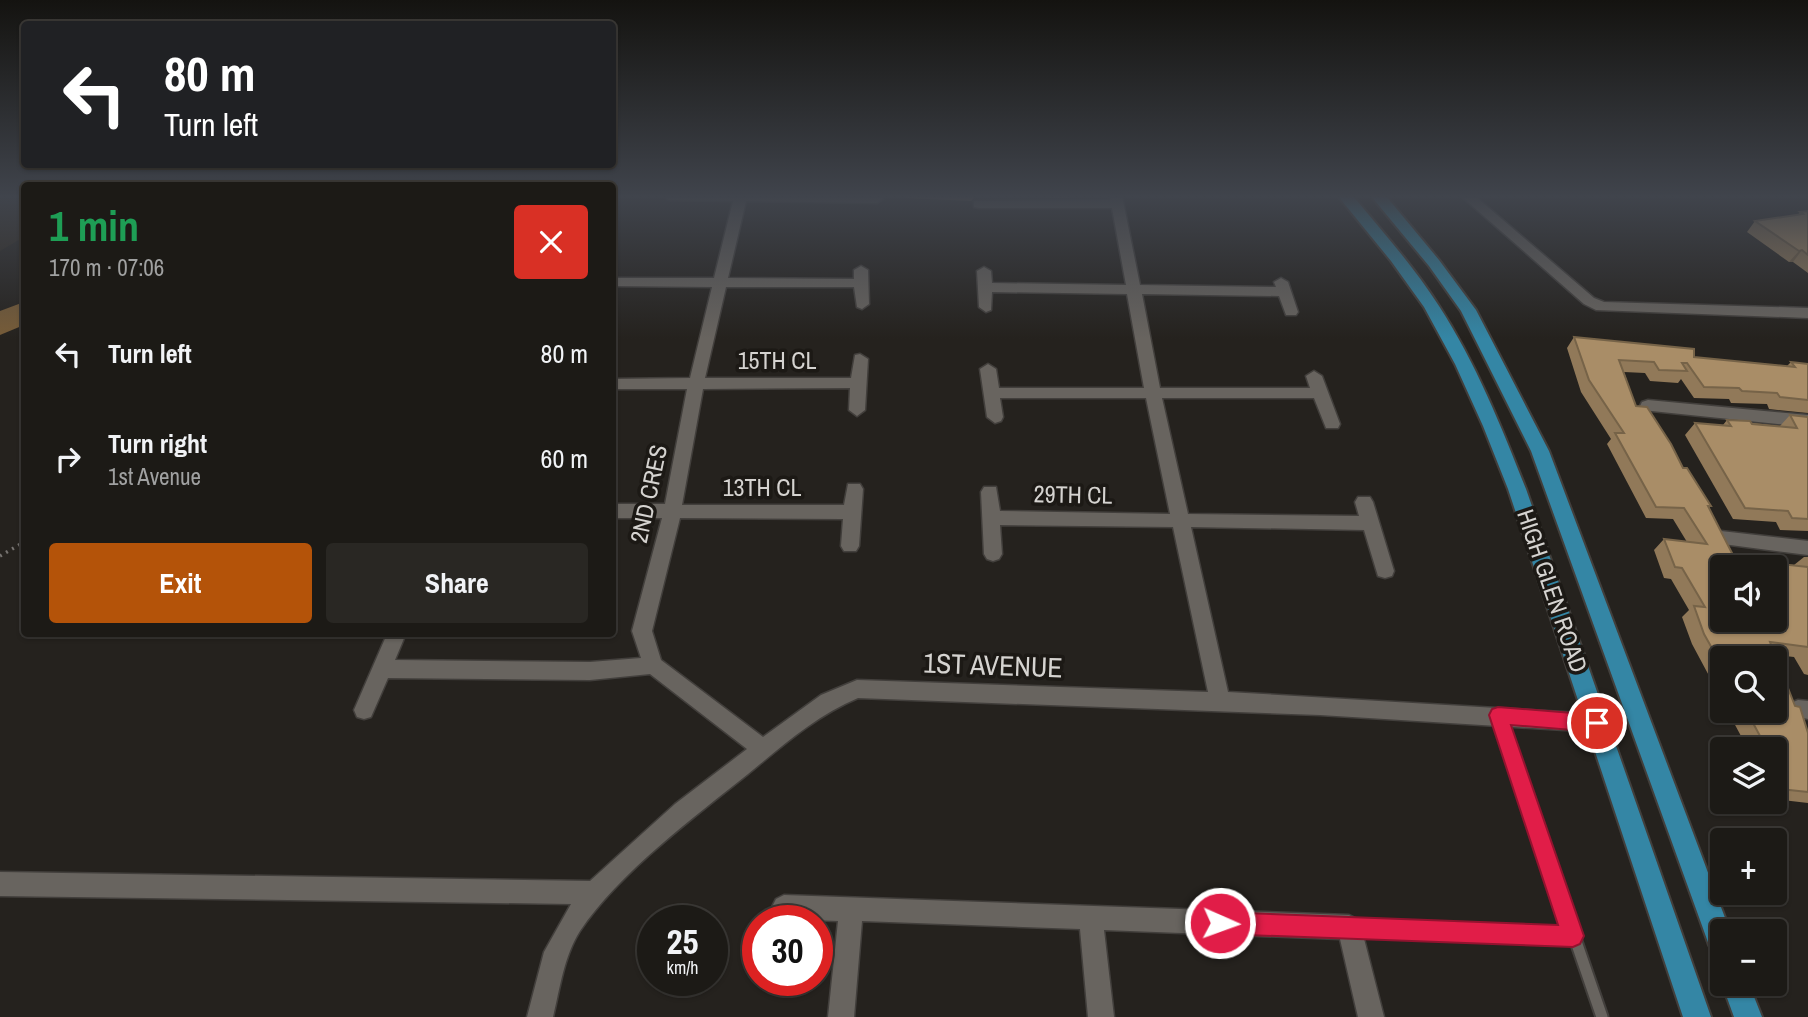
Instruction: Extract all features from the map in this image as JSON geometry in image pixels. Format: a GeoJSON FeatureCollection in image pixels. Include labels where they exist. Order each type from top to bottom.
{"type":"FeatureCollection","features":[{"type":"Feature","properties":{"kind":"main road","name":"HIGH GLEN ROAD"},"geometry":{"type":"LineString","coordinates":[[1383,243],[1441,322],[1491,422],[1697,1017]]}},
{"type":"Feature","properties":{"kind":"main road","name":"HIGH GLEN ROAD"},"geometry":{"type":"LineString","coordinates":[[1418,243],[1468,310],[1540,451],[1712,919]]}},
{"type":"Feature","properties":{"kind":"main road"},"geometry":{"type":"LineString","coordinates":[[1740,996],[1748,1017]]}},
{"type":"Feature","properties":{"kind":"street","name":"2ND CRES"},"geometry":{"type":"LineString","coordinates":[[653,665],[642,631],[672,513],[696,384],[729,243]]}},
{"type":"Feature","properties":{"kind":"street"},"geometry":{"type":"LineString","coordinates":[[1124,243],[1153,393],[1220,701]]}},
{"type":"Feature","properties":{"kind":"street"},"geometry":{"type":"LineString","coordinates":[[1522,243],[1589,301],[1601,307],[1808,313]]}},
{"type":"Feature","properties":{"kind":"street"},"geometry":{"type":"LineString","coordinates":[[984,271],[986,307]]}},
{"type":"Feature","properties":{"kind":"street"},"geometry":{"type":"LineString","coordinates":[[616,282],[719,283],[862,276],[862,304]]}},
{"type":"Feature","properties":{"kind":"street"},"geometry":{"type":"LineString","coordinates":[[985,287],[1282,286],[1292,312]]}},
{"type":"Feature","properties":{"kind":"street"},"geometry":{"type":"LineString","coordinates":[[857,410],[860,359]]}},
{"type":"Feature","properties":{"kind":"street"},"geometry":{"type":"LineString","coordinates":[[988,369],[995,417]]}},
{"type":"Feature","properties":{"kind":"street"},"geometry":{"type":"LineString","coordinates":[[1314,376],[1332,424]]}},
{"type":"Feature","properties":{"kind":"street","name":"15TH CL"},"geometry":{"type":"LineString","coordinates":[[616,384],[858,383]]}},
{"type":"Feature","properties":{"kind":"street"},"geometry":{"type":"LineString","coordinates":[[992,393],[1319,393]]}},
{"type":"Feature","properties":{"kind":"street"},"geometry":{"type":"LineString","coordinates":[[1648,407],[1808,421]]}},
{"type":"Feature","properties":{"kind":"street"},"geometry":{"type":"LineString","coordinates":[[850,546],[854,489]]}},
{"type":"Feature","properties":{"kind":"street"},"geometry":{"type":"LineString","coordinates":[[990,492],[993,554]]}},
{"type":"Feature","properties":{"kind":"street"},"geometry":{"type":"LineString","coordinates":[[1364,502],[1385,571]]}},
{"type":"Feature","properties":{"kind":"street","name":"13TH CL"},"geometry":{"type":"LineString","coordinates":[[616,511],[853,512]]}},
{"type":"Feature","properties":{"kind":"street","name":"29TH CL"},"geometry":{"type":"LineString","coordinates":[[991,519],[1370,523]]}},
{"type":"Feature","properties":{"kind":"street"},"geometry":{"type":"LineString","coordinates":[[1721,538],[1808,548]]}},
{"type":"Feature","properties":{"kind":"street"},"geometry":{"type":"LineString","coordinates":[[364,710],[395,637]]}},
{"type":"Feature","properties":{"kind":"street"},"geometry":{"type":"LineString","coordinates":[[380,669],[590,671],[653,665],[763,749]]}},
{"type":"Feature","properties":{"kind":"street","name":"1ST AVENUE"},"geometry":{"type":"LineString","coordinates":[[540,1017],[555,952],[594,893],[683,812],[763,749],[828,701],[857,689],[1220,701],[1498,715],[1597,723]]}},
{"type":"Feature","properties":{"kind":"street"},"geometry":{"type":"LineString","coordinates":[[0,884],[594,893]]}},
{"type":"Feature","properties":{"kind":"street"},"geometry":{"type":"LineString","coordinates":[[833,910],[1349,927],[1371,1017]]}},
{"type":"Feature","properties":{"kind":"street"},"geometry":{"type":"LineString","coordinates":[[841,1017],[850,911]]}},
{"type":"Feature","properties":{"kind":"street"},"geometry":{"type":"LineString","coordinates":[[1091,918],[1101,1017]]}},
{"type":"Feature","properties":{"kind":"lane"},"geometry":{"type":"LineString","coordinates":[[1498,715],[1602,1017]]}},
{"type":"Feature","properties":{"kind":"lane"},"geometry":{"type":"LineString","coordinates":[[1349,927],[1573,936]]}},
{"type":"Feature","properties":{"kind":"path"},"geometry":{"type":"LineString","coordinates":[[0,556],[21,544]]}},
{"type":"Feature","properties":{"kind":"shaded area"},"geometry":{"type":"Polygon","coordinates":[[[0,243],[13,243],[0,251],[0,243]]]}},
{"type":"Feature","properties":{"kind":"building"},"geometry":{"type":"Polygon","coordinates":[[[1788,243],[1808,243],[1808,255],[1802,250],[1799,251],[1788,243]]]}},
{"type":"Feature","properties":{"kind":"building"},"geometry":{"type":"Polygon","coordinates":[[[1574,337],[1694,349],[1694,357],[1795,367],[1791,362],[1808,364],[1808,400],[1780,397],[1777,393],[1742,391],[1739,388],[1704,387],[1687,363],[1682,363],[1687,371],[1659,370],[1654,362],[1619,360],[1636,406],[1647,407],[1683,468],[1687,468],[1711,506],[1708,506],[1733,555],[1710,555],[1710,632],[1787,632],[1787,565],[1808,567],[1808,647],[1770,642],[1772,646],[1711,646],[1694,606],[1705,607],[1682,568],[1675,567],[1664,539],[1707,544],[1684,508],[1656,507],[1615,433],[1624,433],[1589,380],[1574,337]]]}},
{"type":"Feature","properties":{"kind":"building"},"geometry":{"type":"Polygon","coordinates":[[[1790,415],[1808,417],[1808,519],[1792,518],[1788,511],[1745,508],[1695,423],[1731,426],[1727,420],[1750,421],[1752,424],[1797,428],[1790,415]]]}},
{"type":"Feature","properties":{"kind":"building"},"geometry":{"type":"Polygon","coordinates":[[[1787,686],[1795,706],[1800,707],[1808,733],[1808,792],[1787,790],[1787,737],[1761,737],[1753,723],[1787,723],[1787,686]]]}},
{"type":"Feature","properties":{"kind":"waterway"},"geometry":{"type":"LineString","coordinates":[[0,325],[21,314]]}},
{"type":"Feature","properties":{"kind":"route"},"geometry":{"type":"LineString","coordinates":[[1220,923],[1573,936],[1498,715],[1597,723]]}}]}
